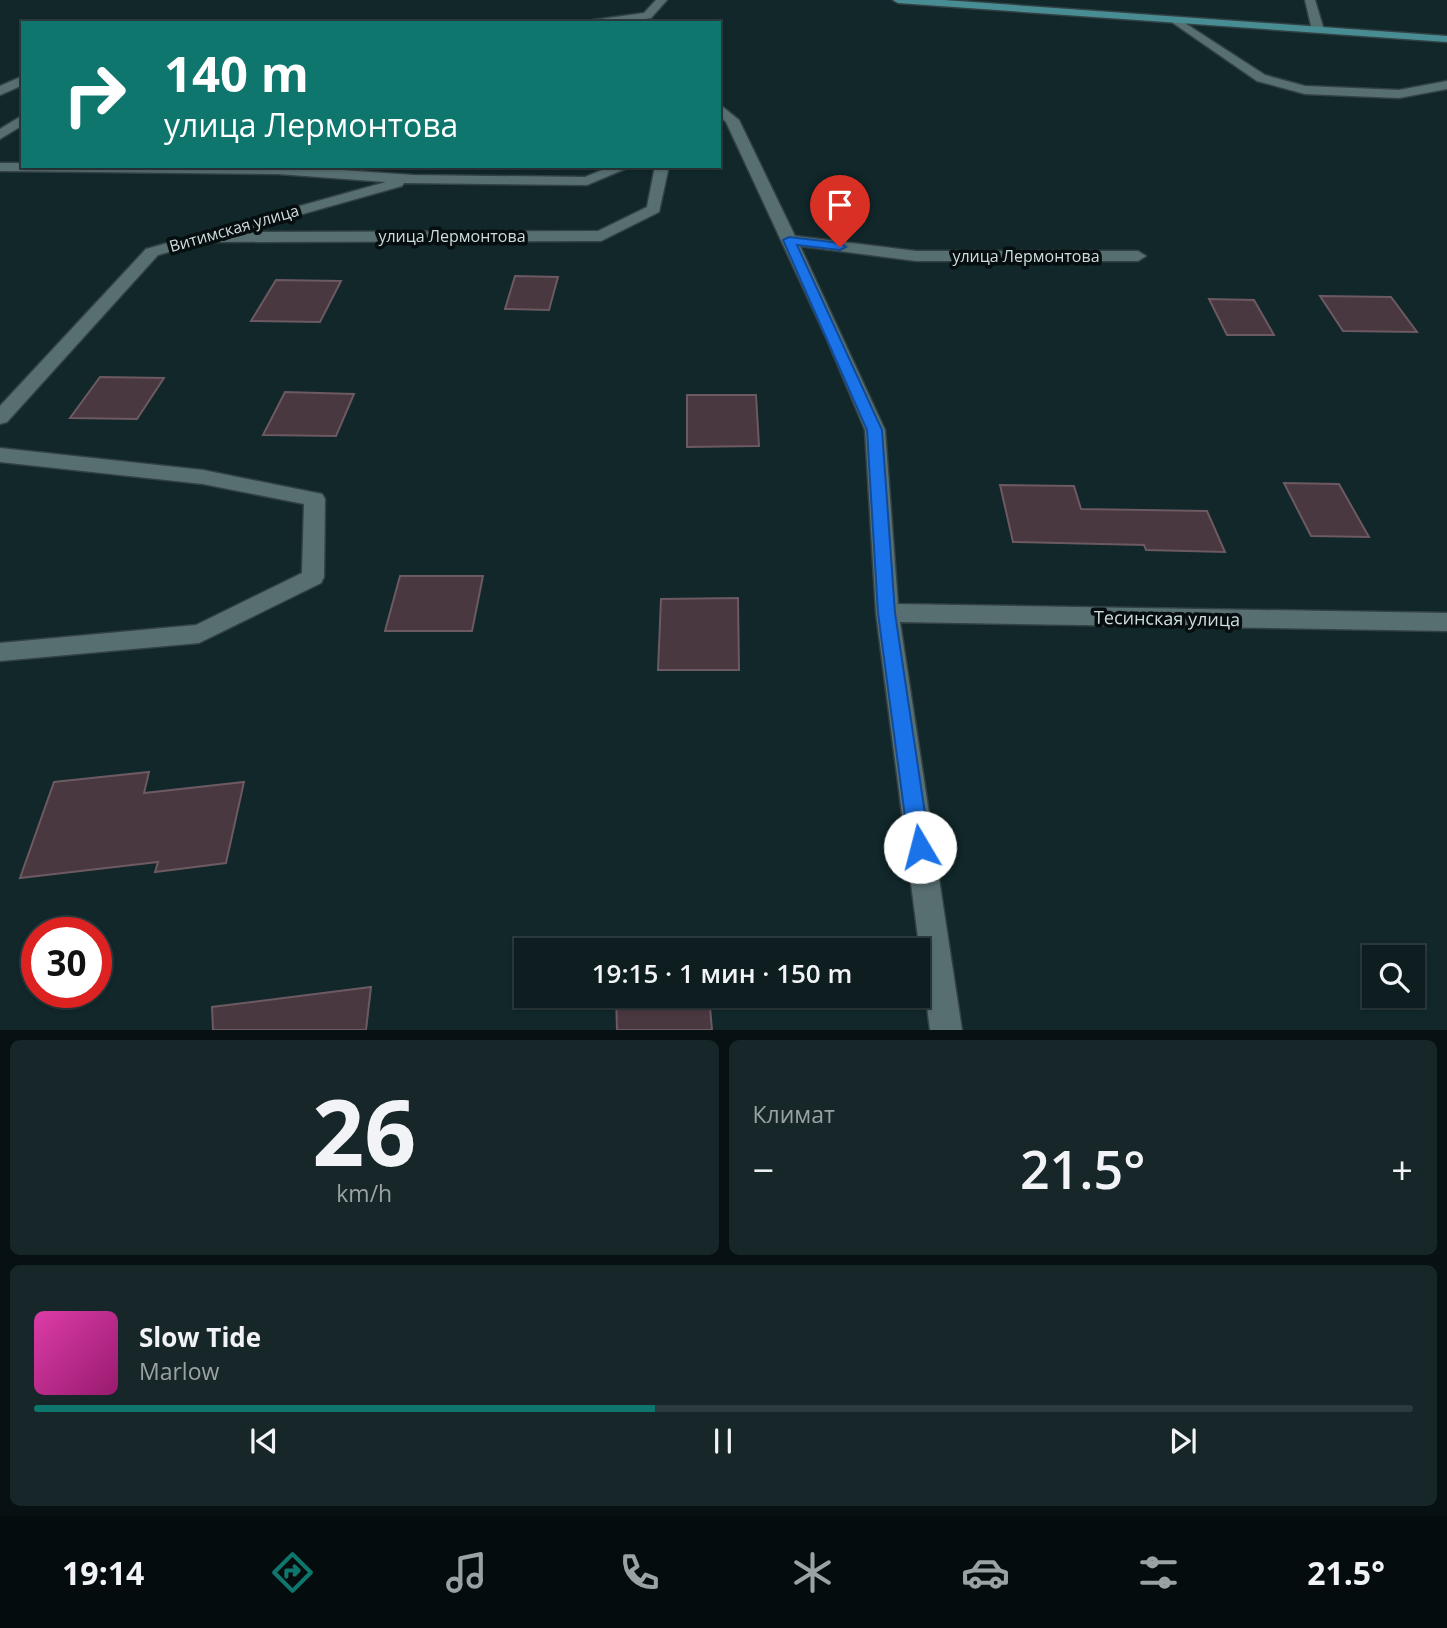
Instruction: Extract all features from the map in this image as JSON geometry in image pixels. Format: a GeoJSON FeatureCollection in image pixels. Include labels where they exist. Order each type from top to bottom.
{"type":"FeatureCollection","features":[{"type":"Feature","properties":{"kind":"main road"},"geometry":{"type":"LineString","coordinates":[[898,0],[986,4],[1177,21],[1447,39]]}},
{"type":"Feature","properties":{"kind":"street"},"geometry":{"type":"LineString","coordinates":[[621,21],[649,19],[662,0]]}},
{"type":"Feature","properties":{"kind":"street"},"geometry":{"type":"LineString","coordinates":[[1310,0],[1318,30]]}},
{"type":"Feature","properties":{"kind":"street"},"geometry":{"type":"LineString","coordinates":[[1177,21],[1261,78],[1304,90],[1399,94],[1447,85]]}},
{"type":"Feature","properties":{"kind":"street"},"geometry":{"type":"LineString","coordinates":[[0,90],[21,81]]}},
{"type":"Feature","properties":{"kind":"street"},"geometry":{"type":"LineString","coordinates":[[721,110],[732,120],[875,430],[887,613],[946,1030]]}},
{"type":"Feature","properties":{"kind":"street"},"geometry":{"type":"LineString","coordinates":[[0,135],[21,120]]}},
{"type":"Feature","properties":{"kind":"street"},"geometry":{"type":"LineString","coordinates":[[0,167],[21,167]]}},
{"type":"Feature","properties":{"kind":"street"},"geometry":{"type":"LineString","coordinates":[[93,168],[278,170],[413,179],[587,181],[620,168]]}},
{"type":"Feature","properties":{"kind":"street","name":"улица Лермонтова"},"geometry":{"type":"LineString","coordinates":[[200,237],[601,236],[654,209],[662,168]]}},
{"type":"Feature","properties":{"kind":"street","name":"Витимская улица"},"geometry":{"type":"LineString","coordinates":[[0,418],[152,252],[413,179]]}},
{"type":"Feature","properties":{"kind":"street","name":"улица Лермонтова"},"geometry":{"type":"LineString","coordinates":[[789,240],[916,256],[1138,256]]}},
{"type":"Feature","properties":{"kind":"street"},"geometry":{"type":"LineString","coordinates":[[0,455],[203,477],[315,499],[313,577],[199,634],[0,652]]}},
{"type":"Feature","properties":{"kind":"street","name":"Тесинская улица"},"geometry":{"type":"LineString","coordinates":[[887,613],[1447,622]]}},
{"type":"Feature","properties":{"kind":"building"},"geometry":{"type":"Polygon","coordinates":[[[515,276],[558,277],[549,310],[505,309],[515,276]]]}},
{"type":"Feature","properties":{"kind":"building"},"geometry":{"type":"Polygon","coordinates":[[[276,280],[341,281],[320,322],[251,321],[276,280]]]}},
{"type":"Feature","properties":{"kind":"building"},"geometry":{"type":"Polygon","coordinates":[[[1320,296],[1391,297],[1417,332],[1343,331],[1320,296]]]}},
{"type":"Feature","properties":{"kind":"building"},"geometry":{"type":"Polygon","coordinates":[[[1209,299],[1254,300],[1274,335],[1227,335],[1209,299]]]}},
{"type":"Feature","properties":{"kind":"building"},"geometry":{"type":"Polygon","coordinates":[[[100,377],[164,378],[137,419],[70,418],[100,377]]]}},
{"type":"Feature","properties":{"kind":"building"},"geometry":{"type":"Polygon","coordinates":[[[285,392],[354,394],[336,436],[263,435],[285,392]]]}},
{"type":"Feature","properties":{"kind":"building"},"geometry":{"type":"Polygon","coordinates":[[[687,395],[756,395],[759,446],[687,447],[687,395]]]}},
{"type":"Feature","properties":{"kind":"building"},"geometry":{"type":"Polygon","coordinates":[[[1284,483],[1339,484],[1369,537],[1311,536],[1284,483]]]}},
{"type":"Feature","properties":{"kind":"building"},"geometry":{"type":"Polygon","coordinates":[[[1000,485],[1074,486],[1081,509],[1207,511],[1225,552],[1146,550],[1144,545],[1013,542],[1000,485]]]}},
{"type":"Feature","properties":{"kind":"building"},"geometry":{"type":"Polygon","coordinates":[[[400,576],[483,576],[472,631],[385,631],[400,576]]]}},
{"type":"Feature","properties":{"kind":"building"},"geometry":{"type":"Polygon","coordinates":[[[738,598],[739,670],[658,670],[661,599],[738,598]]]}},
{"type":"Feature","properties":{"kind":"building"},"geometry":{"type":"Polygon","coordinates":[[[149,772],[144,793],[244,782],[226,863],[155,872],[158,862],[20,878],[54,782],[149,772]]]}},
{"type":"Feature","properties":{"kind":"building"},"geometry":{"type":"Polygon","coordinates":[[[371,987],[366,1030],[213,1030],[212,1007],[371,987]]]}},
{"type":"Feature","properties":{"kind":"building"},"geometry":{"type":"Polygon","coordinates":[[[616,1008],[710,1008],[712,1030],[617,1030],[616,1008]]]}},
{"type":"Feature","properties":{"kind":"route"},"geometry":{"type":"LineString","coordinates":[[840,247],[789,240],[875,430],[887,613],[920,847]]}}]}
